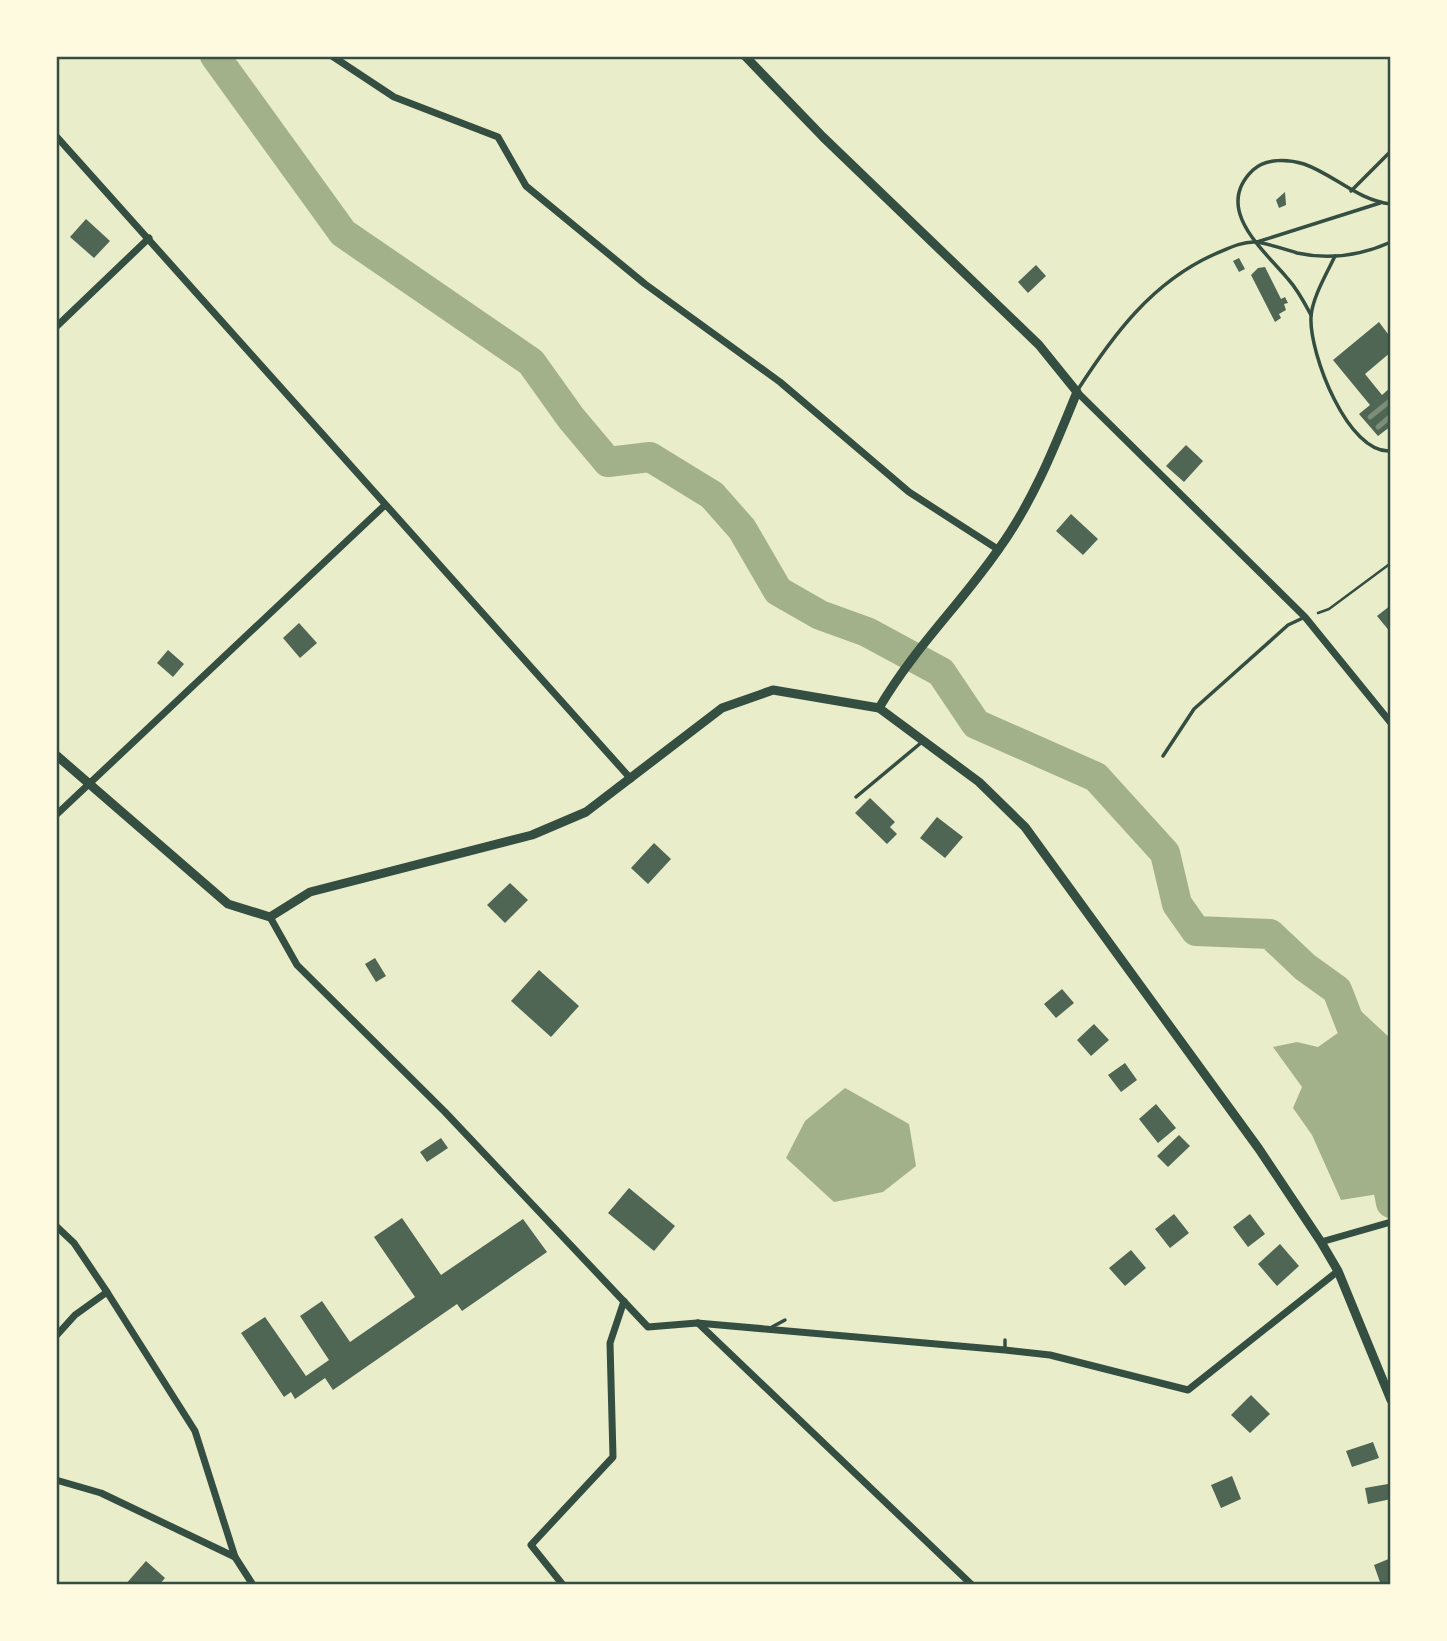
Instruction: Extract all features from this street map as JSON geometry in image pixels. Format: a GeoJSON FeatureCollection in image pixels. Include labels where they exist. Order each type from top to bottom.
{"type":"FeatureCollection","features":[{"type":"Feature","properties":{"kind":"street"},"geometry":{"type":"LineString","coordinates":[[332,56],[394,97],[498,137],[526,186],[623,266],[780,382],[909,492],[999,550]]}},
{"type":"Feature","properties":{"kind":"street"},"geometry":{"type":"LineString","coordinates":[[745,56],[823,137],[1039,345],[1077,392],[1305,617],[1391,723]]}},
{"type":"Feature","properties":{"kind":"street"},"geometry":{"type":"LineString","coordinates":[[56,136],[631,779]]}},
{"type":"Feature","properties":{"kind":"street"},"geometry":{"type":"LineString","coordinates":[[56,327],[149,238]]}},
{"type":"Feature","properties":{"kind":"street"},"geometry":{"type":"LineString","coordinates":[[878,708],[921,643],[999,550],[1046,468],[1077,392]]}},
{"type":"Feature","properties":{"kind":"street"},"geometry":{"type":"LineString","coordinates":[[56,815],[385,505]]}},
{"type":"Feature","properties":{"kind":"street"},"geometry":{"type":"LineString","coordinates":[[270,917],[310,892],[531,835],[586,812],[722,708],[773,691],[878,708],[979,782],[1026,827],[1259,1149],[1321,1242],[1338,1271],[1391,1400]]}},
{"type":"Feature","properties":{"kind":"street"},"geometry":{"type":"LineString","coordinates":[[56,755],[228,904],[270,917],[297,965],[445,1112],[648,1327],[697,1323],[1050,1355],[1188,1390],[1338,1271]]}},
{"type":"Feature","properties":{"kind":"street"},"geometry":{"type":"LineString","coordinates":[[1321,1242],[1391,1222]]}},
{"type":"Feature","properties":{"kind":"street"},"geometry":{"type":"LineString","coordinates":[[56,1226],[74,1243],[195,1431],[234,1558],[253,1585]]}},
{"type":"Feature","properties":{"kind":"street"},"geometry":{"type":"LineString","coordinates":[[56,1336],[75,1315],[107,1292]]}},
{"type":"Feature","properties":{"kind":"street"},"geometry":{"type":"LineString","coordinates":[[563,1585],[531,1545],[613,1457],[610,1343],[624,1301]]}},
{"type":"Feature","properties":{"kind":"street"},"geometry":{"type":"LineString","coordinates":[[697,1323],[972,1585]]}},
{"type":"Feature","properties":{"kind":"street"},"geometry":{"type":"LineString","coordinates":[[56,1479],[101,1493],[234,1558]]}},
{"type":"Feature","properties":{"kind":"lane"},"geometry":{"type":"LineString","coordinates":[[1351,191],[1391,152]]}},
{"type":"Feature","properties":{"kind":"lane"},"geometry":{"type":"LineString","coordinates":[[1391,204],[1381,203],[1351,191],[1303,164],[1280,160],[1257,167],[1244,182],[1239,201],[1243,221],[1255,242],[1300,293],[1311,315],[1318,362],[1356,434],[1370,447],[1391,451]]}},
{"type":"Feature","properties":{"kind":"lane"},"geometry":{"type":"LineString","coordinates":[[1077,392],[1117,331],[1165,285],[1197,262],[1227,248],[1286,233],[1381,203]]}},
{"type":"Feature","properties":{"kind":"lane"},"geometry":{"type":"LineString","coordinates":[[1255,242],[1300,253],[1335,256],[1355,254],[1391,242]]}},
{"type":"Feature","properties":{"kind":"lane"},"geometry":{"type":"LineString","coordinates":[[1311,315],[1335,256]]}},
{"type":"Feature","properties":{"kind":"lane"},"geometry":{"type":"LineString","coordinates":[[1163,756],[1194,709],[1287,625],[1305,617]]}},
{"type":"Feature","properties":{"kind":"lane"},"geometry":{"type":"LineString","coordinates":[[856,797],[923,741]]}},
{"type":"Feature","properties":{"kind":"lane"},"geometry":{"type":"LineString","coordinates":[[767,1329],[785,1320]]}},
{"type":"Feature","properties":{"kind":"lane"},"geometry":{"type":"LineString","coordinates":[[1005,1340],[1005,1350]]}},
{"type":"Feature","properties":{"kind":"path"},"geometry":{"type":"LineString","coordinates":[[1305,617],[1329,609],[1391,563]]}},
{"type":"Feature","properties":{"kind":"shaded area"},"geometry":{"type":"Polygon","coordinates":[[[1334,986],[1391,1039],[1391,1192],[1341,1200],[1312,1135],[1293,1108],[1302,1087],[1273,1047],[1297,1042],[1318,1047],[1345,1028],[1334,986]]]}},
{"type":"Feature","properties":{"kind":"shaded area"},"geometry":{"type":"Polygon","coordinates":[[[845,1088],[909,1124],[916,1166],[883,1192],[834,1202],[786,1158],[805,1121],[845,1088]]]}},
{"type":"Feature","properties":{"kind":"building"},"geometry":{"type":"Polygon","coordinates":[[[1285,192],[1286,205],[1279,208],[1276,200],[1285,192]]]}},
{"type":"Feature","properties":{"kind":"building"},"geometry":{"type":"Polygon","coordinates":[[[86,219],[110,241],[94,258],[70,237],[86,219]]]}},
{"type":"Feature","properties":{"kind":"building"},"geometry":{"type":"Polygon","coordinates":[[[1239,258],[1245,269],[1239,272],[1233,261],[1239,258]]]}},
{"type":"Feature","properties":{"kind":"building"},"geometry":{"type":"Polygon","coordinates":[[[1036,265],[1046,276],[1028,293],[1018,282],[1036,265]]]}},
{"type":"Feature","properties":{"kind":"building"},"geometry":{"type":"Polygon","coordinates":[[[1265,267],[1281,299],[1285,297],[1288,303],[1284,304],[1286,310],[1279,314],[1281,318],[1275,322],[1251,275],[1258,268],[1265,267]]]}},
{"type":"Feature","properties":{"kind":"building"},"geometry":{"type":"Polygon","coordinates":[[[1379,322],[1391,338],[1391,352],[1365,374],[1382,395],[1391,387],[1391,426],[1378,436],[1359,414],[1370,405],[1333,360],[1379,322]]]}},
{"type":"Feature","properties":{"kind":"building"},"geometry":{"type":"Polygon","coordinates":[[[1186,445],[1203,461],[1184,482],[1166,466],[1186,445]]]}},
{"type":"Feature","properties":{"kind":"building"},"geometry":{"type":"Polygon","coordinates":[[[1071,514],[1098,539],[1083,555],[1056,531],[1071,514]]]}},
{"type":"Feature","properties":{"kind":"building"},"geometry":{"type":"Polygon","coordinates":[[[1391,605],[1391,633],[1377,616],[1391,605]]]}},
{"type":"Feature","properties":{"kind":"building"},"geometry":{"type":"Polygon","coordinates":[[[299,623],[317,643],[300,658],[283,638],[299,623]]]}},
{"type":"Feature","properties":{"kind":"building"},"geometry":{"type":"Polygon","coordinates":[[[168,650],[184,664],[173,677],[157,663],[168,650]]]}},
{"type":"Feature","properties":{"kind":"building"},"geometry":{"type":"Polygon","coordinates":[[[870,798],[895,822],[890,827],[897,834],[887,844],[855,813],[870,798]]]}},
{"type":"Feature","properties":{"kind":"building"},"geometry":{"type":"Polygon","coordinates":[[[937,817],[963,837],[945,858],[920,838],[937,817]]]}},
{"type":"Feature","properties":{"kind":"building"},"geometry":{"type":"Polygon","coordinates":[[[654,843],[671,859],[648,884],[631,868],[654,843]]]}},
{"type":"Feature","properties":{"kind":"building"},"geometry":{"type":"Polygon","coordinates":[[[510,883],[528,900],[505,923],[487,905],[510,883]]]}},
{"type":"Feature","properties":{"kind":"building"},"geometry":{"type":"Polygon","coordinates":[[[375,958],[386,976],[376,982],[365,964],[375,958]]]}},
{"type":"Feature","properties":{"kind":"building"},"geometry":{"type":"Polygon","coordinates":[[[539,970],[579,1006],[551,1037],[511,1001],[539,970]]]}},
{"type":"Feature","properties":{"kind":"building"},"geometry":{"type":"Polygon","coordinates":[[[1062,989],[1074,1003],[1056,1018],[1044,1004],[1062,989]]]}},
{"type":"Feature","properties":{"kind":"building"},"geometry":{"type":"Polygon","coordinates":[[[1094,1024],[1109,1040],[1091,1056],[1077,1040],[1094,1024]]]}},
{"type":"Feature","properties":{"kind":"building"},"geometry":{"type":"Polygon","coordinates":[[[1125,1063],[1137,1080],[1121,1092],[1108,1075],[1125,1063]]]}},
{"type":"Feature","properties":{"kind":"building"},"geometry":{"type":"Polygon","coordinates":[[[1156,1104],[1176,1128],[1158,1143],[1139,1119],[1156,1104]]]}},
{"type":"Feature","properties":{"kind":"building"},"geometry":{"type":"Polygon","coordinates":[[[1179,1135],[1190,1146],[1168,1167],[1157,1156],[1179,1135]]]}},
{"type":"Feature","properties":{"kind":"building"},"geometry":{"type":"Polygon","coordinates":[[[441,1138],[448,1148],[427,1162],[420,1152],[441,1138]]]}},
{"type":"Feature","properties":{"kind":"building"},"geometry":{"type":"Polygon","coordinates":[[[629,1188],[675,1226],[654,1251],[608,1213],[629,1188]]]}},
{"type":"Feature","properties":{"kind":"building"},"geometry":{"type":"Polygon","coordinates":[[[1174,1214],[1189,1233],[1170,1248],[1155,1229],[1174,1214]]]}},
{"type":"Feature","properties":{"kind":"building"},"geometry":{"type":"Polygon","coordinates":[[[1250,1214],[1265,1234],[1248,1247],[1233,1227],[1250,1214]]]}},
{"type":"Feature","properties":{"kind":"building"},"geometry":{"type":"Polygon","coordinates":[[[402,1218],[441,1275],[523,1219],[547,1252],[462,1311],[457,1304],[333,1390],[325,1378],[295,1399],[291,1392],[284,1397],[241,1333],[265,1317],[306,1376],[329,1360],[300,1316],[322,1301],[350,1342],[415,1297],[374,1237],[402,1218]]]}},
{"type":"Feature","properties":{"kind":"building"},"geometry":{"type":"Polygon","coordinates":[[[1280,1244],[1299,1266],[1277,1286],[1258,1264],[1280,1244]]]}},
{"type":"Feature","properties":{"kind":"building"},"geometry":{"type":"Polygon","coordinates":[[[1131,1250],[1146,1268],[1125,1286],[1109,1268],[1131,1250]]]}},
{"type":"Feature","properties":{"kind":"building"},"geometry":{"type":"Polygon","coordinates":[[[1251,1395],[1270,1414],[1250,1433],[1231,1415],[1251,1395]]]}},
{"type":"Feature","properties":{"kind":"building"},"geometry":{"type":"Polygon","coordinates":[[[1373,1442],[1379,1458],[1352,1467],[1346,1451],[1373,1442]]]}},
{"type":"Feature","properties":{"kind":"building"},"geometry":{"type":"Polygon","coordinates":[[[1232,1476],[1241,1499],[1221,1508],[1211,1485],[1232,1476]]]}},
{"type":"Feature","properties":{"kind":"building"},"geometry":{"type":"Polygon","coordinates":[[[1388,1484],[1391,1499],[1368,1504],[1365,1488],[1388,1484]]]}},
{"type":"Feature","properties":{"kind":"building"},"geometry":{"type":"Polygon","coordinates":[[[1391,1558],[1391,1585],[1381,1585],[1374,1565],[1391,1558]]]}},
{"type":"Feature","properties":{"kind":"building"},"geometry":{"type":"Polygon","coordinates":[[[146,1561],[165,1578],[159,1585],[125,1585],[146,1561]]]}},
{"type":"Feature","properties":{"kind":"waterway"},"geometry":{"type":"LineString","coordinates":[[215,56],[343,233],[531,362],[571,418],[608,462],[650,457],[712,495],[742,529],[778,591],[820,615],[867,632],[941,672],[976,724],[1096,777],[1165,853],[1177,904],[1196,931],[1270,934],[1305,967],[1337,990],[1351,1026]]}},
{"type":"Feature","properties":{"kind":"waterway"},"geometry":{"type":"LineString","coordinates":[[1381,1151],[1391,1203]]}},
{"type":"Feature","properties":{"kind":"railway"},"geometry":{"type":"LineString","coordinates":[[1370,417],[1391,400]]}},
{"type":"Feature","properties":{"kind":"railway"},"geometry":{"type":"LineString","coordinates":[[1378,427],[1391,416]]}}]}
